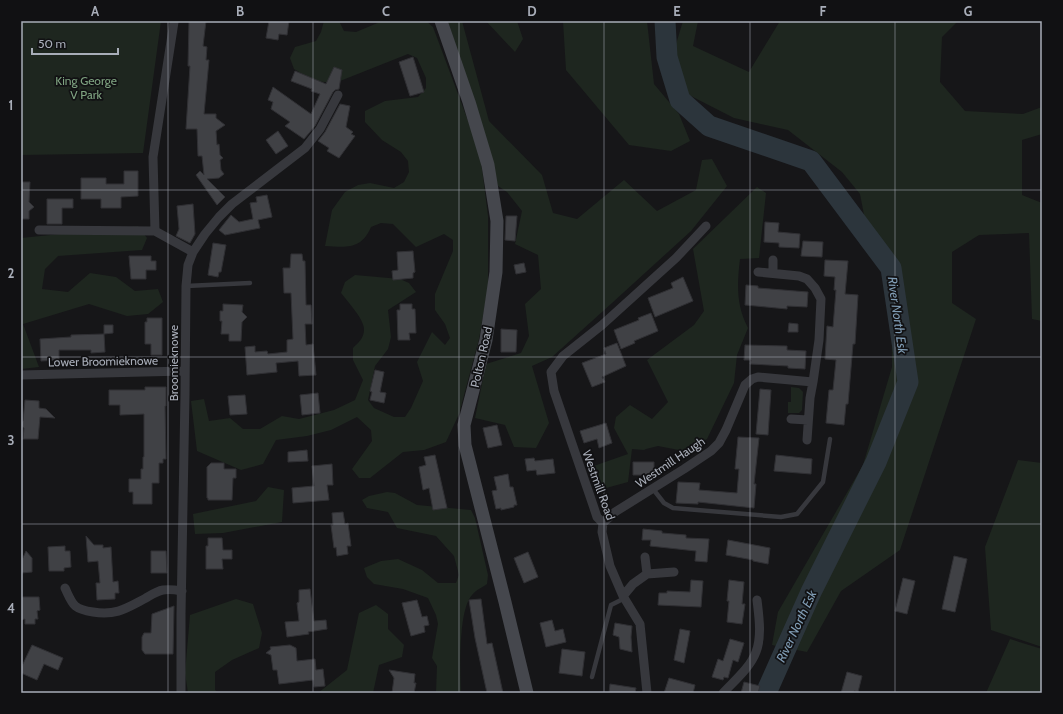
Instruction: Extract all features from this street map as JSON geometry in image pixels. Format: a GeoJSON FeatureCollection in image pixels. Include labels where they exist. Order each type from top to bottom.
{"type":"FeatureCollection","features":[{"type":"Feature","properties":{"kind":"street","name":"Polton Road"},"geometry":{"type":"LineString","coordinates":[[441,21],[469,102],[488,165],[497,221],[496,272],[486,340],[464,424],[465,445],[527,693]]}},
{"type":"Feature","properties":{"kind":"street"},"geometry":{"type":"LineString","coordinates":[[155,231],[154,157],[174,22]]}},
{"type":"Feature","properties":{"kind":"street","name":"Broomieknowe"},"geometry":{"type":"LineString","coordinates":[[181,693],[186,286],[188,265],[193,252],[205,234],[232,204],[305,148],[320,129],[338,95]]}},
{"type":"Feature","properties":{"kind":"street","name":"Westmill Road"},"geometry":{"type":"LineString","coordinates":[[647,693],[640,624],[624,597],[610,566],[602,532],[603,523],[597,517],[554,391],[551,372],[563,356],[602,325],[676,258],[706,226]]}},
{"type":"Feature","properties":{"kind":"street"},"geometry":{"type":"LineString","coordinates":[[39,230],[155,231],[193,252]]}},
{"type":"Feature","properties":{"kind":"street"},"geometry":{"type":"LineString","coordinates":[[773,260],[773,273]]}},
{"type":"Feature","properties":{"kind":"street"},"geometry":{"type":"LineString","coordinates":[[758,272],[799,276],[807,279],[815,288],[821,299],[807,440]]}},
{"type":"Feature","properties":{"kind":"street","name":"Lower Broomieknowe"},"geometry":{"type":"LineString","coordinates":[[21,375],[185,371]]}},
{"type":"Feature","properties":{"kind":"street","name":"Westmill Haugh"},"geometry":{"type":"LineString","coordinates":[[603,523],[615,512],[711,451],[719,442],[726,430],[745,386],[752,379],[758,377],[813,382]]}},
{"type":"Feature","properties":{"kind":"street"},"geometry":{"type":"LineString","coordinates":[[791,419],[808,420]]}},
{"type":"Feature","properties":{"kind":"street"},"geometry":{"type":"LineString","coordinates":[[645,557],[647,574]]}},
{"type":"Feature","properties":{"kind":"street"},"geometry":{"type":"LineString","coordinates":[[624,597],[634,584],[647,574],[674,572]]}},
{"type":"Feature","properties":{"kind":"street"},"geometry":{"type":"LineString","coordinates":[[65,588],[74,606],[80,609],[95,612],[114,613],[127,608],[156,592],[168,589],[182,591]]}},
{"type":"Feature","properties":{"kind":"street"},"geometry":{"type":"LineString","coordinates":[[723,693],[748,666],[756,652],[760,626],[757,600]]}},
{"type":"Feature","properties":{"kind":"lane"},"geometry":{"type":"LineString","coordinates":[[186,286],[250,283]]}},
{"type":"Feature","properties":{"kind":"lane"},"geometry":{"type":"LineString","coordinates":[[653,489],[664,503],[673,508],[780,517],[797,514],[823,482],[830,439]]}},
{"type":"Feature","properties":{"kind":"lane"},"geometry":{"type":"LineString","coordinates":[[592,677],[611,606],[624,597]]}},
{"type":"Feature","properties":{"kind":"green space","name":"King George V Park"},"geometry":{"type":"Polygon","coordinates":[[[21,21],[161,21],[143,153],[21,155],[21,21]]]}},
{"type":"Feature","properties":{"kind":"green space"},"geometry":{"type":"Polygon","coordinates":[[[324,21],[339,21],[344,31],[356,32],[380,22],[391,21],[426,21],[433,27],[480,153],[488,216],[488,287],[479,339],[459,414],[446,442],[424,450],[403,452],[370,478],[359,478],[352,469],[372,441],[371,430],[357,417],[331,430],[307,436],[276,440],[263,464],[241,470],[197,451],[191,401],[204,399],[209,421],[230,418],[243,429],[260,429],[282,416],[299,419],[334,410],[355,400],[363,380],[353,360],[353,348],[362,338],[364,326],[359,316],[341,293],[345,282],[355,275],[400,279],[409,283],[416,292],[388,310],[391,337],[388,349],[375,366],[368,400],[374,408],[394,417],[405,417],[411,408],[423,381],[417,362],[432,332],[445,345],[450,338],[445,324],[435,310],[435,294],[453,251],[453,240],[444,234],[416,247],[393,224],[381,223],[371,227],[363,240],[352,246],[325,246],[332,210],[345,192],[358,185],[370,183],[394,188],[404,182],[409,172],[408,161],[401,152],[382,140],[365,122],[365,111],[385,101],[418,97],[426,88],[426,78],[417,58],[408,54],[335,83],[314,81],[294,69],[290,58],[295,47],[316,41],[321,32],[324,21]]]}},
{"type":"Feature","properties":{"kind":"green space"},"geometry":{"type":"Polygon","coordinates":[[[448,21],[462,21],[489,121],[542,175],[553,213],[577,219],[624,180],[657,211],[696,190],[702,160],[712,159],[727,186],[691,231],[552,357],[532,366],[549,423],[536,448],[514,447],[505,425],[475,418],[486,364],[521,353],[529,336],[525,304],[541,289],[538,255],[515,244],[522,211],[507,192],[498,186],[448,21]]]}},
{"type":"Feature","properties":{"kind":"green space"},"geometry":{"type":"Polygon","coordinates":[[[486,21],[517,21],[523,39],[515,52],[486,21]]]}},
{"type":"Feature","properties":{"kind":"green space"},"geometry":{"type":"Polygon","coordinates":[[[563,21],[647,21],[654,84],[679,114],[690,141],[671,151],[629,145],[566,70],[563,21]]]}},
{"type":"Feature","properties":{"kind":"green space"},"geometry":{"type":"Polygon","coordinates":[[[683,21],[698,21],[693,46],[749,72],[780,21],[958,21],[942,37],[940,82],[965,111],[1023,114],[1042,107],[1042,134],[1022,140],[1022,195],[1042,203],[1042,321],[1032,319],[1029,233],[979,235],[952,252],[952,303],[976,319],[900,550],[841,591],[807,652],[772,645],[778,612],[863,465],[892,367],[891,252],[865,220],[860,194],[842,172],[788,130],[734,118],[689,95],[673,54],[683,21]]]}},
{"type":"Feature","properties":{"kind":"green space"},"geometry":{"type":"Polygon","coordinates":[[[757,187],[766,193],[759,258],[740,259],[738,277],[739,303],[748,328],[737,355],[734,383],[707,439],[684,451],[658,446],[644,450],[632,449],[628,482],[595,491],[588,468],[628,454],[614,428],[616,417],[630,405],[652,419],[668,402],[647,360],[694,325],[704,311],[693,249],[757,187]]]}},
{"type":"Feature","properties":{"kind":"green space"},"geometry":{"type":"Polygon","coordinates":[[[138,226],[147,238],[142,250],[58,256],[45,269],[42,289],[68,292],[90,273],[116,277],[135,291],[158,289],[163,302],[148,314],[127,316],[89,304],[23,324],[39,367],[21,369],[21,238],[138,226]]]}},
{"type":"Feature","properties":{"kind":"green space"},"geometry":{"type":"Polygon","coordinates":[[[791,387],[799,388],[803,392],[802,410],[799,413],[788,413],[788,402],[791,402],[791,387]]]}},
{"type":"Feature","properties":{"kind":"green space"},"geometry":{"type":"Polygon","coordinates":[[[1018,460],[1042,463],[1042,647],[991,630],[985,547],[1018,460]]]}},
{"type":"Feature","properties":{"kind":"green space"},"geometry":{"type":"Polygon","coordinates":[[[268,487],[284,490],[282,522],[223,533],[195,534],[193,514],[256,501],[268,487]]]}},
{"type":"Feature","properties":{"kind":"green space"},"geometry":{"type":"Polygon","coordinates":[[[387,492],[395,493],[417,505],[471,510],[475,518],[488,575],[487,584],[472,595],[467,603],[464,614],[461,642],[461,693],[436,693],[437,666],[432,658],[438,624],[436,615],[428,598],[403,589],[374,584],[367,577],[364,568],[381,561],[398,559],[422,570],[438,583],[456,583],[459,575],[454,556],[436,536],[397,528],[388,512],[367,508],[362,500],[369,496],[387,492]]]}},
{"type":"Feature","properties":{"kind":"green space"},"geometry":{"type":"Polygon","coordinates":[[[236,599],[253,604],[262,633],[259,648],[232,660],[215,672],[215,690],[218,693],[188,693],[185,673],[190,615],[236,599]]]}},
{"type":"Feature","properties":{"kind":"green space"},"geometry":{"type":"Polygon","coordinates":[[[376,605],[388,614],[388,629],[404,645],[402,657],[379,665],[373,693],[318,693],[347,670],[359,613],[376,605]]]}},
{"type":"Feature","properties":{"kind":"green space"},"geometry":{"type":"Polygon","coordinates":[[[1010,639],[1042,649],[1042,693],[986,693],[1010,639]]]}},
{"type":"Feature","properties":{"kind":"building"},"geometry":{"type":"Polygon","coordinates":[[[189,21],[206,21],[203,46],[207,47],[206,60],[209,60],[204,114],[216,114],[216,118],[225,125],[216,131],[217,145],[219,144],[220,155],[223,158],[220,160],[221,170],[224,174],[219,178],[207,179],[225,197],[217,205],[196,175],[200,171],[204,175],[202,156],[198,156],[197,129],[186,129],[190,66],[188,66],[189,21]]]}},
{"type":"Feature","properties":{"kind":"building"},"geometry":{"type":"Polygon","coordinates":[[[269,21],[289,21],[287,35],[279,34],[278,40],[266,38],[269,21]]]}},
{"type":"Feature","properties":{"kind":"building"},"geometry":{"type":"Polygon","coordinates":[[[413,57],[424,92],[410,96],[399,62],[413,57]]]}},
{"type":"Feature","properties":{"kind":"building"},"geometry":{"type":"Polygon","coordinates":[[[334,67],[342,70],[339,89],[333,92],[315,126],[304,139],[285,126],[290,122],[271,109],[273,102],[268,100],[273,87],[311,114],[320,94],[311,91],[312,89],[291,81],[295,71],[326,84],[334,67]]]}},
{"type":"Feature","properties":{"kind":"building"},"geometry":{"type":"Polygon","coordinates":[[[340,104],[350,106],[346,127],[353,132],[351,134],[355,136],[339,158],[327,151],[329,148],[318,141],[325,132],[340,104]]]}},
{"type":"Feature","properties":{"kind":"building"},"geometry":{"type":"Polygon","coordinates":[[[278,131],[288,146],[276,154],[266,140],[278,131]]]}},
{"type":"Feature","properties":{"kind":"building"},"geometry":{"type":"Polygon","coordinates":[[[124,171],[138,171],[138,196],[121,197],[121,208],[101,208],[101,199],[81,199],[81,178],[106,178],[106,184],[124,184],[124,171]]]}},
{"type":"Feature","properties":{"kind":"building"},"geometry":{"type":"Polygon","coordinates":[[[21,182],[30,182],[29,202],[34,207],[29,211],[29,219],[21,219],[21,182]]]}},
{"type":"Feature","properties":{"kind":"building"},"geometry":{"type":"Polygon","coordinates":[[[267,195],[272,217],[258,220],[260,228],[225,235],[219,230],[231,215],[239,222],[253,219],[250,203],[257,202],[256,197],[267,195]]]}},
{"type":"Feature","properties":{"kind":"building"},"geometry":{"type":"Polygon","coordinates":[[[47,199],[73,199],[73,208],[62,208],[62,224],[47,224],[47,199]]]}},
{"type":"Feature","properties":{"kind":"building"},"geometry":{"type":"Polygon","coordinates":[[[193,204],[195,234],[190,243],[176,236],[179,229],[177,206],[193,204]]]}},
{"type":"Feature","properties":{"kind":"building"},"geometry":{"type":"Polygon","coordinates":[[[506,216],[517,216],[515,241],[505,240],[506,216]]]}},
{"type":"Feature","properties":{"kind":"building"},"geometry":{"type":"Polygon","coordinates":[[[765,222],[779,223],[778,232],[800,234],[799,248],[779,247],[779,243],[764,242],[765,222]]]}},
{"type":"Feature","properties":{"kind":"building"},"geometry":{"type":"Polygon","coordinates":[[[803,241],[823,242],[822,257],[801,256],[803,241]]]}},
{"type":"Feature","properties":{"kind":"building"},"geometry":{"type":"Polygon","coordinates":[[[213,243],[226,245],[221,272],[219,272],[218,277],[208,275],[213,243]]]}},
{"type":"Feature","properties":{"kind":"building"},"geometry":{"type":"Polygon","coordinates":[[[413,251],[415,272],[413,273],[413,278],[393,280],[392,271],[398,270],[397,252],[413,251]]]}},
{"type":"Feature","properties":{"kind":"building"},"geometry":{"type":"Polygon","coordinates":[[[291,254],[302,254],[303,261],[305,261],[306,305],[311,305],[312,324],[305,324],[306,345],[313,344],[316,375],[299,376],[298,361],[276,363],[277,372],[247,375],[245,347],[255,346],[255,352],[267,351],[268,354],[287,352],[287,340],[293,339],[291,293],[284,293],[283,268],[290,268],[291,254]]]}},
{"type":"Feature","properties":{"kind":"building"},"geometry":{"type":"Polygon","coordinates":[[[129,256],[151,256],[151,261],[156,261],[156,270],[146,270],[146,279],[131,279],[129,256]]]}},
{"type":"Feature","properties":{"kind":"building"},"geometry":{"type":"Polygon","coordinates":[[[825,260],[848,261],[845,294],[858,295],[855,344],[853,344],[848,404],[846,404],[844,425],[826,423],[829,390],[833,390],[836,360],[825,359],[827,326],[833,327],[836,290],[834,290],[835,277],[824,276],[825,260]]]}},
{"type":"Feature","properties":{"kind":"building"},"geometry":{"type":"Polygon","coordinates":[[[524,263],[526,272],[516,274],[514,265],[524,263]]]}},
{"type":"Feature","properties":{"kind":"building"},"geometry":{"type":"Polygon","coordinates":[[[683,277],[693,301],[655,317],[648,298],[673,288],[671,283],[683,277]]]}},
{"type":"Feature","properties":{"kind":"building"},"geometry":{"type":"Polygon","coordinates":[[[746,285],[758,286],[758,288],[808,292],[807,307],[787,306],[787,309],[745,305],[746,285]]]}},
{"type":"Feature","properties":{"kind":"building"},"geometry":{"type":"Polygon","coordinates":[[[223,304],[243,305],[242,312],[247,317],[242,322],[241,341],[229,341],[229,334],[221,334],[222,321],[220,321],[220,311],[223,311],[223,304]]]}},
{"type":"Feature","properties":{"kind":"building"},"geometry":{"type":"Polygon","coordinates":[[[400,304],[412,304],[412,309],[415,309],[416,333],[409,333],[410,340],[398,340],[397,310],[400,310],[400,304]]]}},
{"type":"Feature","properties":{"kind":"building"},"geometry":{"type":"Polygon","coordinates":[[[651,313],[658,331],[634,341],[635,343],[621,349],[614,330],[639,320],[638,318],[651,313]]]}},
{"type":"Feature","properties":{"kind":"building"},"geometry":{"type":"Polygon","coordinates":[[[147,318],[162,318],[162,355],[151,355],[151,344],[145,344],[145,322],[147,322],[147,318]]]}},
{"type":"Feature","properties":{"kind":"building"},"geometry":{"type":"Polygon","coordinates":[[[789,323],[798,324],[798,332],[788,332],[789,323]]]}},
{"type":"Feature","properties":{"kind":"building"},"geometry":{"type":"Polygon","coordinates":[[[104,325],[113,325],[113,333],[104,334],[104,325]]]}},
{"type":"Feature","properties":{"kind":"building"},"geometry":{"type":"Polygon","coordinates":[[[501,329],[517,330],[516,352],[501,352],[501,329]]]}},
{"type":"Feature","properties":{"kind":"building"},"geometry":{"type":"Polygon","coordinates":[[[104,334],[105,352],[91,353],[91,350],[59,350],[59,360],[41,361],[40,339],[71,337],[71,335],[104,334]]]}},
{"type":"Feature","properties":{"kind":"building"},"geometry":{"type":"Polygon","coordinates":[[[617,343],[626,366],[602,377],[605,382],[592,387],[582,363],[606,354],[604,348],[617,343]]]}},
{"type":"Feature","properties":{"kind":"building"},"geometry":{"type":"Polygon","coordinates":[[[745,345],[787,346],[787,350],[806,351],[805,369],[788,368],[788,366],[750,364],[751,360],[744,360],[745,345]]]}},
{"type":"Feature","properties":{"kind":"building"},"geometry":{"type":"Polygon","coordinates":[[[375,370],[384,372],[380,392],[386,393],[384,403],[370,400],[372,392],[370,391],[375,370]]]}},
{"type":"Feature","properties":{"kind":"building"},"geometry":{"type":"Polygon","coordinates":[[[145,387],[166,387],[166,459],[163,459],[163,463],[159,463],[159,483],[152,483],[152,504],[133,504],[133,492],[129,492],[129,479],[141,479],[141,469],[143,469],[144,457],[144,414],[120,415],[120,405],[109,405],[109,390],[145,390],[145,387]]]}},
{"type":"Feature","properties":{"kind":"building"},"geometry":{"type":"Polygon","coordinates":[[[760,389],[771,390],[768,435],[756,434],[760,389]]]}},
{"type":"Feature","properties":{"kind":"building"},"geometry":{"type":"Polygon","coordinates":[[[318,393],[320,413],[302,415],[300,395],[318,393]]]}},
{"type":"Feature","properties":{"kind":"building"},"geometry":{"type":"Polygon","coordinates":[[[245,395],[247,414],[230,415],[228,396],[245,395]]]}},
{"type":"Feature","properties":{"kind":"building"},"geometry":{"type":"Polygon","coordinates":[[[25,400],[39,401],[39,408],[46,409],[55,418],[40,417],[38,439],[23,439],[24,428],[21,426],[21,422],[23,421],[25,400]]]}},
{"type":"Feature","properties":{"kind":"building"},"geometry":{"type":"Polygon","coordinates":[[[606,423],[612,443],[599,448],[597,439],[584,443],[580,431],[606,423]]]}},
{"type":"Feature","properties":{"kind":"building"},"geometry":{"type":"Polygon","coordinates":[[[497,425],[502,445],[488,448],[483,428],[497,425]]]}},
{"type":"Feature","properties":{"kind":"building"},"geometry":{"type":"Polygon","coordinates":[[[738,437],[759,438],[754,484],[756,484],[754,508],[698,502],[698,504],[676,503],[678,482],[700,483],[699,490],[737,493],[739,469],[735,469],[738,437]]]}},
{"type":"Feature","properties":{"kind":"building"},"geometry":{"type":"Polygon","coordinates":[[[307,450],[308,461],[288,462],[288,452],[307,450]]]}},
{"type":"Feature","properties":{"kind":"building"},"geometry":{"type":"Polygon","coordinates":[[[435,455],[447,508],[433,510],[429,488],[423,490],[419,467],[426,465],[424,457],[435,455]]]}},
{"type":"Feature","properties":{"kind":"building"},"geometry":{"type":"Polygon","coordinates":[[[776,455],[812,459],[811,474],[774,471],[776,455]]]}},
{"type":"Feature","properties":{"kind":"building"},"geometry":{"type":"Polygon","coordinates":[[[534,458],[535,461],[553,459],[555,473],[537,475],[536,470],[527,471],[525,459],[534,458]]]}},
{"type":"Feature","properties":{"kind":"building"},"geometry":{"type":"Polygon","coordinates":[[[633,462],[654,462],[654,475],[633,475],[633,462]]]}},
{"type":"Feature","properties":{"kind":"building"},"geometry":{"type":"Polygon","coordinates":[[[211,463],[224,463],[224,469],[236,469],[236,478],[233,478],[232,500],[208,500],[207,467],[211,463]]]}},
{"type":"Feature","properties":{"kind":"building"},"geometry":{"type":"Polygon","coordinates":[[[332,464],[333,485],[327,485],[329,500],[293,503],[292,488],[314,486],[312,466],[332,464]]]}},
{"type":"Feature","properties":{"kind":"building"},"geometry":{"type":"Polygon","coordinates":[[[508,474],[510,487],[513,487],[517,505],[501,510],[501,508],[496,509],[492,491],[497,490],[494,477],[508,474]]]}},
{"type":"Feature","properties":{"kind":"building"},"geometry":{"type":"Polygon","coordinates":[[[343,512],[345,524],[348,523],[351,546],[347,546],[348,554],[337,556],[336,547],[334,548],[331,525],[333,525],[332,513],[343,512]]]}},
{"type":"Feature","properties":{"kind":"building"},"geometry":{"type":"Polygon","coordinates":[[[643,529],[662,531],[662,533],[686,535],[686,538],[709,539],[707,562],[695,561],[696,551],[650,546],[651,540],[642,540],[643,529]]]}},
{"type":"Feature","properties":{"kind":"building"},"geometry":{"type":"Polygon","coordinates":[[[86,536],[94,545],[103,545],[103,548],[111,547],[113,582],[118,581],[119,593],[115,593],[115,599],[97,600],[96,583],[100,583],[98,561],[88,562],[86,536]]]}},
{"type":"Feature","properties":{"kind":"building"},"geometry":{"type":"Polygon","coordinates":[[[208,538],[222,538],[223,550],[232,550],[232,559],[222,559],[223,569],[206,569],[206,546],[208,546],[208,538]]]}},
{"type":"Feature","properties":{"kind":"building"},"geometry":{"type":"Polygon","coordinates":[[[728,540],[770,548],[768,564],[726,555],[728,540]]]}},
{"type":"Feature","properties":{"kind":"building"},"geometry":{"type":"Polygon","coordinates":[[[65,546],[65,551],[70,551],[71,567],[64,568],[64,571],[49,571],[48,547],[65,546]]]}},
{"type":"Feature","properties":{"kind":"building"},"geometry":{"type":"Polygon","coordinates":[[[26,551],[32,558],[32,572],[21,573],[21,562],[26,551]]]}},
{"type":"Feature","properties":{"kind":"building"},"geometry":{"type":"Polygon","coordinates":[[[151,551],[166,551],[167,573],[151,573],[151,551]]]}},
{"type":"Feature","properties":{"kind":"building"},"geometry":{"type":"Polygon","coordinates":[[[528,552],[538,577],[524,583],[514,558],[528,552]]]}},
{"type":"Feature","properties":{"kind":"building"},"geometry":{"type":"Polygon","coordinates":[[[954,556],[967,559],[955,612],[942,609],[954,556]]]}},
{"type":"Feature","properties":{"kind":"building"},"geometry":{"type":"Polygon","coordinates":[[[903,578],[915,581],[907,614],[895,611],[903,578]]]}},
{"type":"Feature","properties":{"kind":"building"},"geometry":{"type":"Polygon","coordinates":[[[691,580],[703,581],[701,607],[658,605],[659,593],[667,593],[667,591],[690,592],[691,580]]]}},
{"type":"Feature","properties":{"kind":"building"},"geometry":{"type":"Polygon","coordinates":[[[729,580],[744,582],[742,604],[745,604],[742,624],[727,622],[729,580]]]}},
{"type":"Feature","properties":{"kind":"building"},"geometry":{"type":"Polygon","coordinates":[[[310,589],[314,621],[326,620],[327,629],[308,632],[309,634],[287,637],[285,622],[299,621],[297,603],[299,602],[299,590],[310,589]]]}},
{"type":"Feature","properties":{"kind":"building"},"geometry":{"type":"Polygon","coordinates":[[[21,597],[39,597],[40,610],[37,611],[38,619],[35,619],[35,624],[25,624],[25,619],[21,620],[21,597]]]}},
{"type":"Feature","properties":{"kind":"building"},"geometry":{"type":"Polygon","coordinates":[[[481,599],[487,644],[492,643],[503,693],[487,693],[475,638],[469,600],[481,599]]]}},
{"type":"Feature","properties":{"kind":"building"},"geometry":{"type":"Polygon","coordinates":[[[417,600],[422,617],[427,616],[429,625],[424,626],[425,632],[411,636],[402,603],[417,600]]]}},
{"type":"Feature","properties":{"kind":"building"},"geometry":{"type":"Polygon","coordinates":[[[174,606],[173,654],[145,654],[142,650],[142,637],[144,633],[151,633],[152,614],[174,606]]]}},
{"type":"Feature","properties":{"kind":"building"},"geometry":{"type":"Polygon","coordinates":[[[552,620],[555,631],[563,629],[566,642],[546,647],[540,623],[552,620]]]}},
{"type":"Feature","properties":{"kind":"building"},"geometry":{"type":"Polygon","coordinates":[[[615,623],[632,626],[632,652],[620,649],[619,637],[613,635],[615,623]]]}},
{"type":"Feature","properties":{"kind":"building"},"geometry":{"type":"Polygon","coordinates":[[[680,629],[690,631],[684,663],[674,660],[680,629]]]}},
{"type":"Feature","properties":{"kind":"building"},"geometry":{"type":"Polygon","coordinates":[[[730,639],[744,643],[738,662],[733,660],[728,678],[724,677],[723,680],[712,677],[718,659],[723,661],[730,639]]]}},
{"type":"Feature","properties":{"kind":"building"},"geometry":{"type":"Polygon","coordinates":[[[32,645],[63,658],[58,670],[44,664],[37,680],[21,673],[21,668],[32,645]]]}},
{"type":"Feature","properties":{"kind":"building"},"geometry":{"type":"Polygon","coordinates":[[[290,645],[296,648],[297,661],[315,659],[316,670],[323,669],[325,686],[314,687],[313,680],[279,684],[277,670],[273,670],[271,655],[266,653],[271,649],[270,647],[290,645]]]}},
{"type":"Feature","properties":{"kind":"building"},"geometry":{"type":"Polygon","coordinates":[[[562,649],[585,652],[582,676],[559,673],[562,649]]]}},
{"type":"Feature","properties":{"kind":"building"},"geometry":{"type":"Polygon","coordinates":[[[389,670],[415,674],[414,683],[416,683],[414,693],[392,693],[394,678],[389,670]]]}},
{"type":"Feature","properties":{"kind":"building"},"geometry":{"type":"Polygon","coordinates":[[[847,672],[862,676],[858,692],[854,691],[854,693],[841,693],[847,672]]]}},
{"type":"Feature","properties":{"kind":"building"},"geometry":{"type":"Polygon","coordinates":[[[669,678],[695,685],[693,693],[664,693],[669,678]]]}},
{"type":"Feature","properties":{"kind":"building"},"geometry":{"type":"Polygon","coordinates":[[[744,682],[760,686],[758,693],[741,693],[744,682]]]}},
{"type":"Feature","properties":{"kind":"building"},"geometry":{"type":"Polygon","coordinates":[[[610,684],[636,688],[635,693],[609,693],[610,684]]]}},
{"type":"Feature","properties":{"kind":"waterway","name":"River North Esk"},"geometry":{"type":"LineString","coordinates":[[665,21],[667,57],[680,100],[709,126],[811,161],[891,268],[908,382],[876,462],[811,592],[766,693]]}}]}
